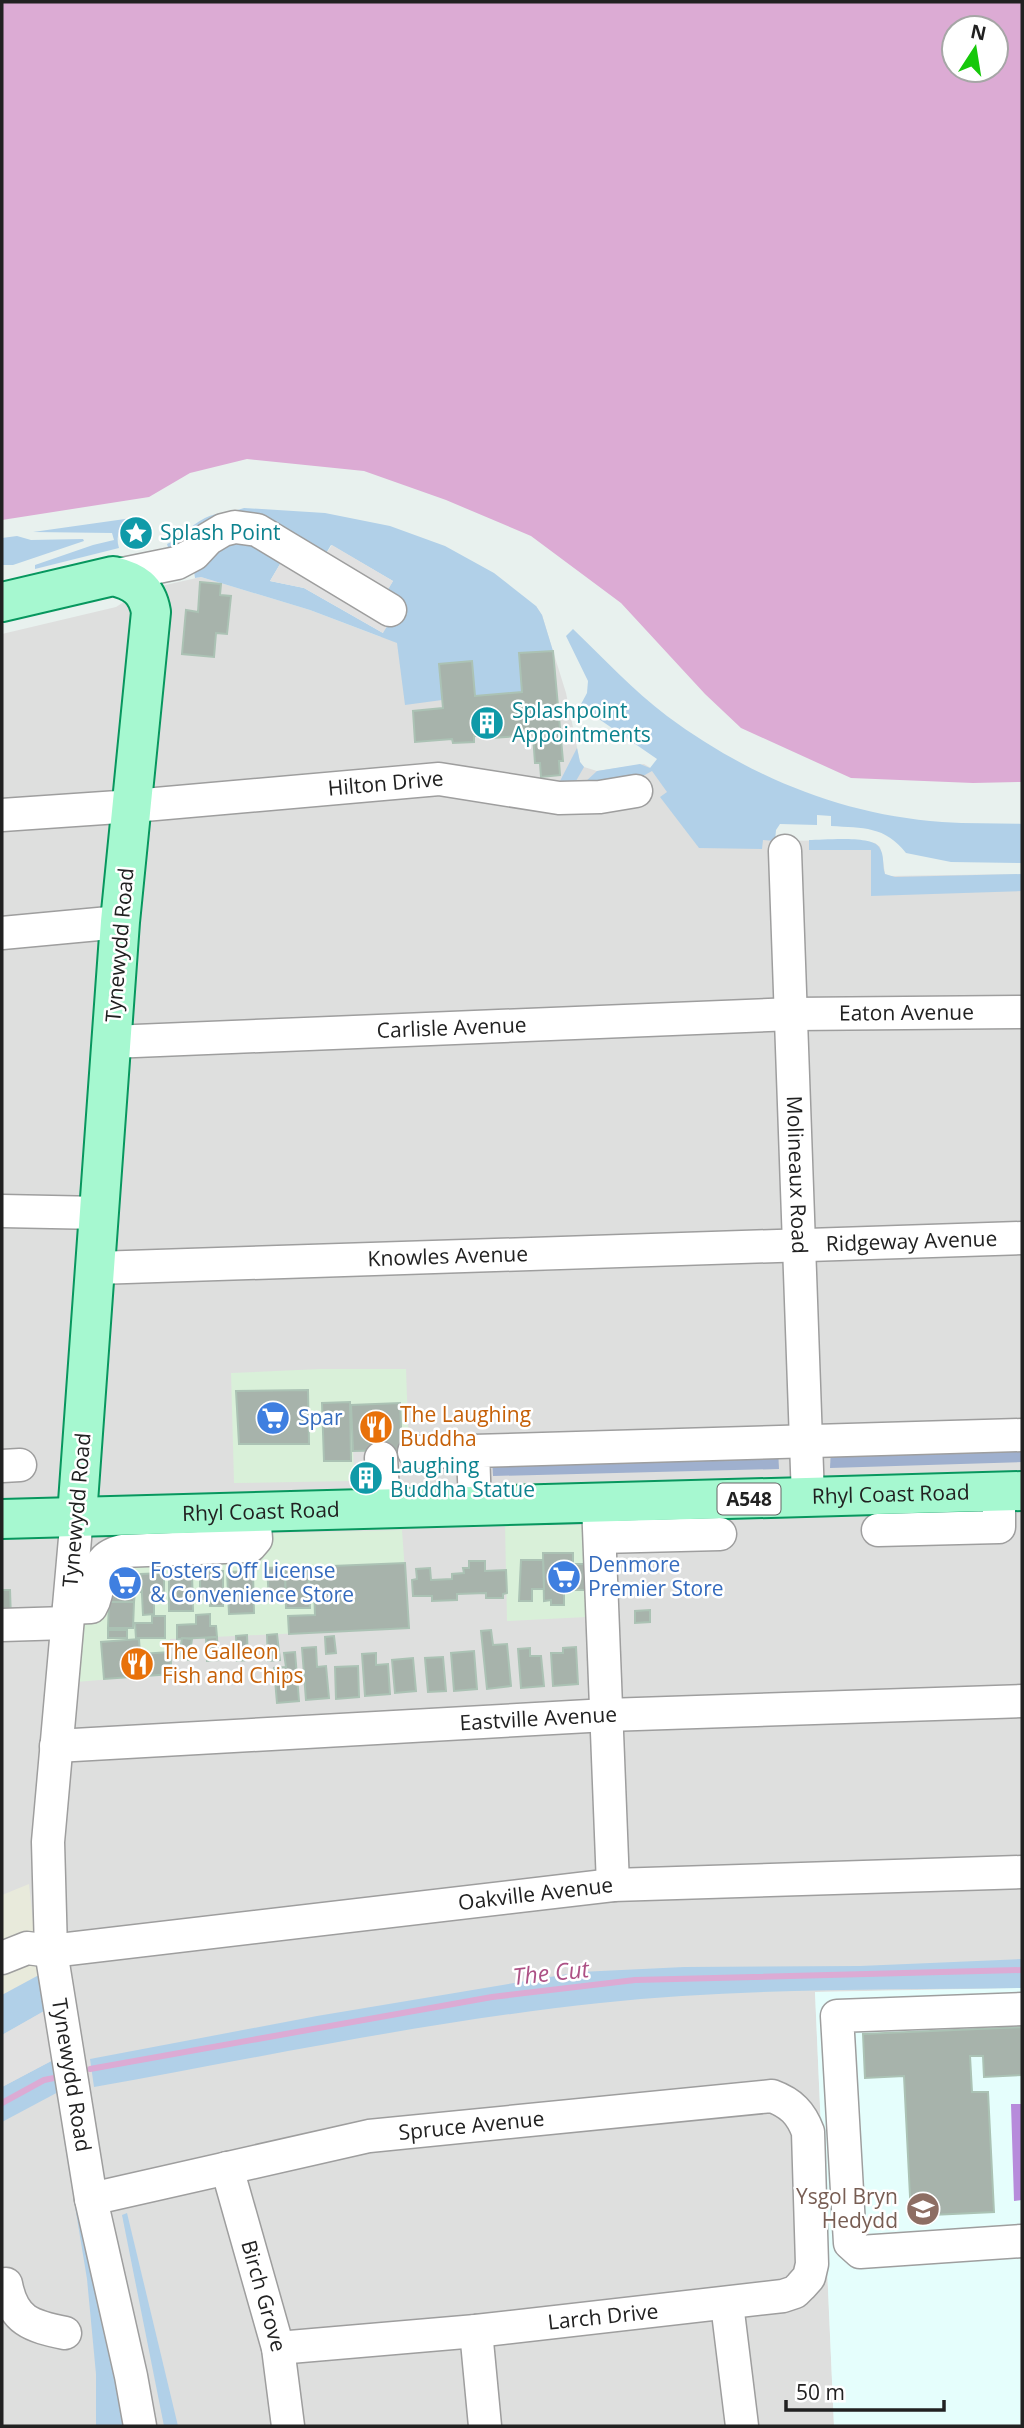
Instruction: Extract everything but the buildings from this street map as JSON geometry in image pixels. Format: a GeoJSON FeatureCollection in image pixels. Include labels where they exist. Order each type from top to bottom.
{"type":"FeatureCollection","features":[{"type":"Feature","properties":{"kind":"main road"},"geometry":{"type":"LineString","coordinates":[[2,602],[128,583]]}},
{"type":"Feature","properties":{"kind":"main road","name":"Tynewydd Road"},"geometry":{"type":"LineString","coordinates":[[77,1516],[120,922],[151,626],[149,601],[128,583]]}},
{"type":"Feature","properties":{"kind":"main road","name":"Rhyl Coast Road"},"geometry":{"type":"LineString","coordinates":[[2,1519],[475,1506],[599,1520],[808,1498],[1011,1492]]}},
{"type":"Feature","properties":{"kind":"street"},"geometry":{"type":"LineString","coordinates":[[128,583],[177,564],[194,554],[208,539],[223,530],[235,527],[257,530],[390,610]]}},
{"type":"Feature","properties":{"kind":"street","name":"Hilton Drive"},"geometry":{"type":"LineString","coordinates":[[2,814],[133,806],[439,779],[559,797],[598,807],[636,791]]}},
{"type":"Feature","properties":{"kind":"street","name":"Molineaux Road"},"geometry":{"type":"LineString","coordinates":[[785,851],[793,1014],[808,1498]]}},
{"type":"Feature","properties":{"kind":"street"},"geometry":{"type":"LineString","coordinates":[[2,933],[120,922]]}},
{"type":"Feature","properties":{"kind":"street","name":"Eaton Avenue"},"geometry":{"type":"LineString","coordinates":[[793,1014],[1022,1012]]}},
{"type":"Feature","properties":{"kind":"street","name":"Carlisle Avenue"},"geometry":{"type":"LineString","coordinates":[[111,1042],[793,1014]]}},
{"type":"Feature","properties":{"kind":"street"},"geometry":{"type":"LineString","coordinates":[[2,1211],[101,1213]]}},
{"type":"Feature","properties":{"kind":"street","name":"Ridgeway Avenue"},"geometry":{"type":"LineString","coordinates":[[799,1245],[1022,1238]]}},
{"type":"Feature","properties":{"kind":"street","name":"Knowles Avenue"},"geometry":{"type":"LineString","coordinates":[[96,1268],[799,1245]]}},
{"type":"Feature","properties":{"kind":"street"},"geometry":{"type":"LineString","coordinates":[[414,1452],[1022,1435]]}},
{"type":"Feature","properties":{"kind":"street"},"geometry":{"type":"LineString","coordinates":[[473,1451],[475,1506]]}},
{"type":"Feature","properties":{"kind":"street"},"geometry":{"type":"LineString","coordinates":[[381,1458],[384,1508]]}},
{"type":"Feature","properties":{"kind":"street"},"geometry":{"type":"LineString","coordinates":[[878,1530],[999,1527],[1011,1492]]}},
{"type":"Feature","properties":{"kind":"street"},"geometry":{"type":"LineString","coordinates":[[2,1625],[68,1616],[92,1607],[99,1567],[105,1558],[113,1553],[250,1546],[256,1539],[254,1512]]}},
{"type":"Feature","properties":{"kind":"street","name":"Tynewydd Road"},"geometry":{"type":"LineString","coordinates":[[77,1516],[48,1842],[51,1951],[92,2199],[140,2426]]}},
{"type":"Feature","properties":{"kind":"street"},"geometry":{"type":"LineString","coordinates":[[613,1885],[599,1520],[720,1534]]}},
{"type":"Feature","properties":{"kind":"street","name":"Eastville Avenue"},"geometry":{"type":"LineString","coordinates":[[56,1746],[607,1715],[1022,1701]]}},
{"type":"Feature","properties":{"kind":"street","name":"Oakville Avenue"},"geometry":{"type":"LineString","coordinates":[[2,1958],[27,1948],[51,1951],[613,1885],[1022,1872]]}},
{"type":"Feature","properties":{"kind":"street"},"geometry":{"type":"LineString","coordinates":[[1022,2009],[836,2016],[850,2242],[860,2252],[1022,2241]]}},
{"type":"Feature","properties":{"kind":"street","name":"Spruce Avenue"},"geometry":{"type":"LineString","coordinates":[[92,2199],[369,2136],[772,2096],[841,2093]]}},
{"type":"Feature","properties":{"kind":"street","name":"Larch Drive"},"geometry":{"type":"LineString","coordinates":[[278,2348],[476,2331],[727,2304],[795,2292],[809,2277],[812,2264],[808,2132],[804,2120],[787,2101],[772,2096]]}},
{"type":"Feature","properties":{"kind":"street","name":"Birch Grove"},"geometry":{"type":"LineString","coordinates":[[227,2168],[278,2348],[288,2426]]}},
{"type":"Feature","properties":{"kind":"street"},"geometry":{"type":"LineString","coordinates":[[7,2304],[33,2326],[65,2333]]}},
{"type":"Feature","properties":{"kind":"street"},"geometry":{"type":"LineString","coordinates":[[727,2304],[742,2426]]}},
{"type":"Feature","properties":{"kind":"street"},"geometry":{"type":"LineString","coordinates":[[476,2331],[485,2426]]}},
{"type":"Feature","properties":{"kind":"shaded area"},"geometry":{"type":"Polygon","coordinates":[[[2,2],[1022,2],[1022,782],[973,783],[851,778],[741,728],[705,694],[621,603],[531,536],[446,500],[364,471],[247,459],[190,473],[149,497],[2,520],[2,2]]]}},
{"type":"Feature","properties":{"kind":"shaded area"},"geometry":{"type":"Polygon","coordinates":[[[244,508],[325,513],[390,526],[445,546],[494,573],[536,606],[542,615],[553,651],[519,654],[522,692],[475,696],[472,661],[440,664],[442,700],[405,705],[397,643],[310,610],[201,577],[195,578],[194,571],[203,558],[237,538],[283,559],[270,581],[304,588],[383,633],[384,595],[393,581],[331,545],[322,560],[259,521],[171,557],[167,544],[200,521],[244,508]]]}},
{"type":"Feature","properties":{"kind":"shaded area"},"geometry":{"type":"Polygon","coordinates":[[[132,518],[119,530],[119,548],[35,569],[35,565],[114,540],[112,533],[33,532],[132,518]]]}},
{"type":"Feature","properties":{"kind":"shaded area"},"geometry":{"type":"Polygon","coordinates":[[[17,536],[31,540],[84,541],[13,565],[2,565],[2,538],[17,536]]]}},
{"type":"Feature","properties":{"kind":"shaded area"},"geometry":{"type":"Polygon","coordinates":[[[293,542],[322,560],[332,545],[393,581],[385,595],[400,605],[383,633],[304,588],[270,581],[293,542]]]}},
{"type":"Feature","properties":{"kind":"shaded area"},"geometry":{"type":"Polygon","coordinates":[[[201,577],[310,610],[381,637],[536,606],[542,615],[566,693],[580,762],[584,767],[597,771],[644,764],[775,841],[857,840],[875,843],[880,847],[885,874],[890,876],[1022,874],[1022,1988],[815,1992],[834,2426],[2,2426],[2,634],[116,607],[143,590],[201,577]]]}},
{"type":"Feature","properties":{"kind":"shaded area"},"geometry":{"type":"Polygon","coordinates":[[[573,629],[654,706],[730,757],[797,789],[868,811],[942,822],[1022,824],[1022,863],[951,862],[906,853],[881,833],[863,828],[831,826],[831,816],[817,815],[817,825],[780,824],[776,830],[775,841],[763,840],[762,849],[699,848],[660,797],[667,792],[652,771],[643,776],[584,783],[597,771],[640,764],[650,768],[657,759],[580,706],[587,693],[588,681],[566,636],[573,629]]]}},
{"type":"Feature","properties":{"kind":"shaded area"},"geometry":{"type":"Polygon","coordinates":[[[577,748],[584,767],[576,781],[560,781],[577,748]]]}},
{"type":"Feature","properties":{"kind":"shaded area"},"geometry":{"type":"Polygon","coordinates":[[[836,839],[874,843],[882,853],[885,874],[895,877],[1022,874],[1022,891],[871,896],[871,850],[809,850],[809,840],[836,839]]]}},
{"type":"Feature","properties":{"kind":"shaded area"},"geometry":{"type":"Polygon","coordinates":[[[406,1369],[410,1480],[234,1483],[231,1373],[406,1369]]]}},
{"type":"Feature","properties":{"kind":"shaded area"},"geometry":{"type":"Polygon","coordinates":[[[1022,1443],[1022,1462],[830,1468],[831,1448],[1022,1443]]]}},
{"type":"Feature","properties":{"kind":"shaded area"},"geometry":{"type":"Polygon","coordinates":[[[409,1449],[410,1480],[373,1482],[368,1472],[354,1473],[353,1451],[409,1449]]]}},
{"type":"Feature","properties":{"kind":"shaded area"},"geometry":{"type":"Polygon","coordinates":[[[778,1449],[779,1469],[493,1476],[492,1458],[778,1449]]]}},
{"type":"Feature","properties":{"kind":"shaded area"},"geometry":{"type":"Polygon","coordinates":[[[582,1525],[587,1617],[507,1621],[505,1526],[582,1525]]]}},
{"type":"Feature","properties":{"kind":"shaded area"},"geometry":{"type":"Polygon","coordinates":[[[402,1530],[409,1628],[170,1639],[172,1674],[76,1682],[84,1597],[121,1537],[402,1530]]]}},
{"type":"Feature","properties":{"kind":"shaded area"},"geometry":{"type":"Polygon","coordinates":[[[29,1884],[39,1975],[2,1995],[2,1895],[29,1884]]]}},
{"type":"Feature","properties":{"kind":"shaded area"},"geometry":{"type":"Polygon","coordinates":[[[1022,1959],[1022,1988],[758,1992],[600,2003],[409,2030],[94,2087],[90,2059],[317,2016],[580,1972],[684,1967],[860,1966],[1022,1959]]]}},
{"type":"Feature","properties":{"kind":"shaded area"},"geometry":{"type":"Polygon","coordinates":[[[39,1975],[46,2010],[2,2035],[2,1995],[39,1975]]]}},
{"type":"Feature","properties":{"kind":"shaded area","name":"Ysgol Bryn Hedydd"},"geometry":{"type":"Polygon","coordinates":[[[1022,1988],[1022,2426],[834,2426],[815,1992],[1022,1988]]]}},
{"type":"Feature","properties":{"kind":"shaded area"},"geometry":{"type":"Polygon","coordinates":[[[46,2010],[55,2059],[2,2087],[2,2035],[46,2010]]]}},
{"type":"Feature","properties":{"kind":"shaded area"},"geometry":{"type":"Polygon","coordinates":[[[55,2059],[62,2090],[2,2122],[2,2087],[55,2059]]]}},
{"type":"Feature","properties":{"kind":"shaded area"},"geometry":{"type":"Polygon","coordinates":[[[1011,2104],[1022,2104],[1022,2200],[1014,2201],[1011,2104]]]}},
{"type":"Feature","properties":{"kind":"shaded area"},"geometry":{"type":"Polygon","coordinates":[[[68,2131],[129,2426],[96,2426],[96,2374],[87,2279],[63,2133],[68,2131]]]}},
{"type":"Feature","properties":{"kind":"shaded area"},"geometry":{"type":"Polygon","coordinates":[[[127,2213],[178,2426],[164,2426],[122,2215],[127,2213]]]}},
{"type":"Feature","properties":{"kind":"waterway","name":"The Cut"},"geometry":{"type":"LineString","coordinates":[[90,2069],[492,1997],[635,1980],[1022,1970]]}},
{"type":"Feature","properties":{"kind":"waterway","name":"The Cut"},"geometry":{"type":"LineString","coordinates":[[2,2103],[44,2080],[59,2077]]}},
{"type":"Feature","properties":{"kind":"place","name":"Splash Point"},"geometry":{"type":"Point","coordinates":[136,533]}},
{"type":"Feature","properties":{"kind":"place","name":"Splashpoint Appointments"},"geometry":{"type":"Point","coordinates":[487,723]}},
{"type":"Feature","properties":{"kind":"place","name":"Spar"},"geometry":{"type":"Point","coordinates":[273,1418]}},
{"type":"Feature","properties":{"kind":"place","name":"The Laughing Buddha"},"geometry":{"type":"Point","coordinates":[376,1427]}},
{"type":"Feature","properties":{"kind":"place","name":"Laughing Buddha Statue"},"geometry":{"type":"Point","coordinates":[366,1478]}},
{"type":"Feature","properties":{"kind":"place","name":"Denmore Premier Store"},"geometry":{"type":"Point","coordinates":[564,1577]}},
{"type":"Feature","properties":{"kind":"place","name":"Fosters Off License & Convenience Store"},"geometry":{"type":"Point","coordinates":[125,1583]}},
{"type":"Feature","properties":{"kind":"place","name":"The Galleon Fish and Chips"},"geometry":{"type":"Point","coordinates":[137,1664]}},
{"type":"Feature","properties":{"kind":"place","name":"Ysgol Bryn Hedydd"},"geometry":{"type":"Point","coordinates":[923,2209]}}]}
